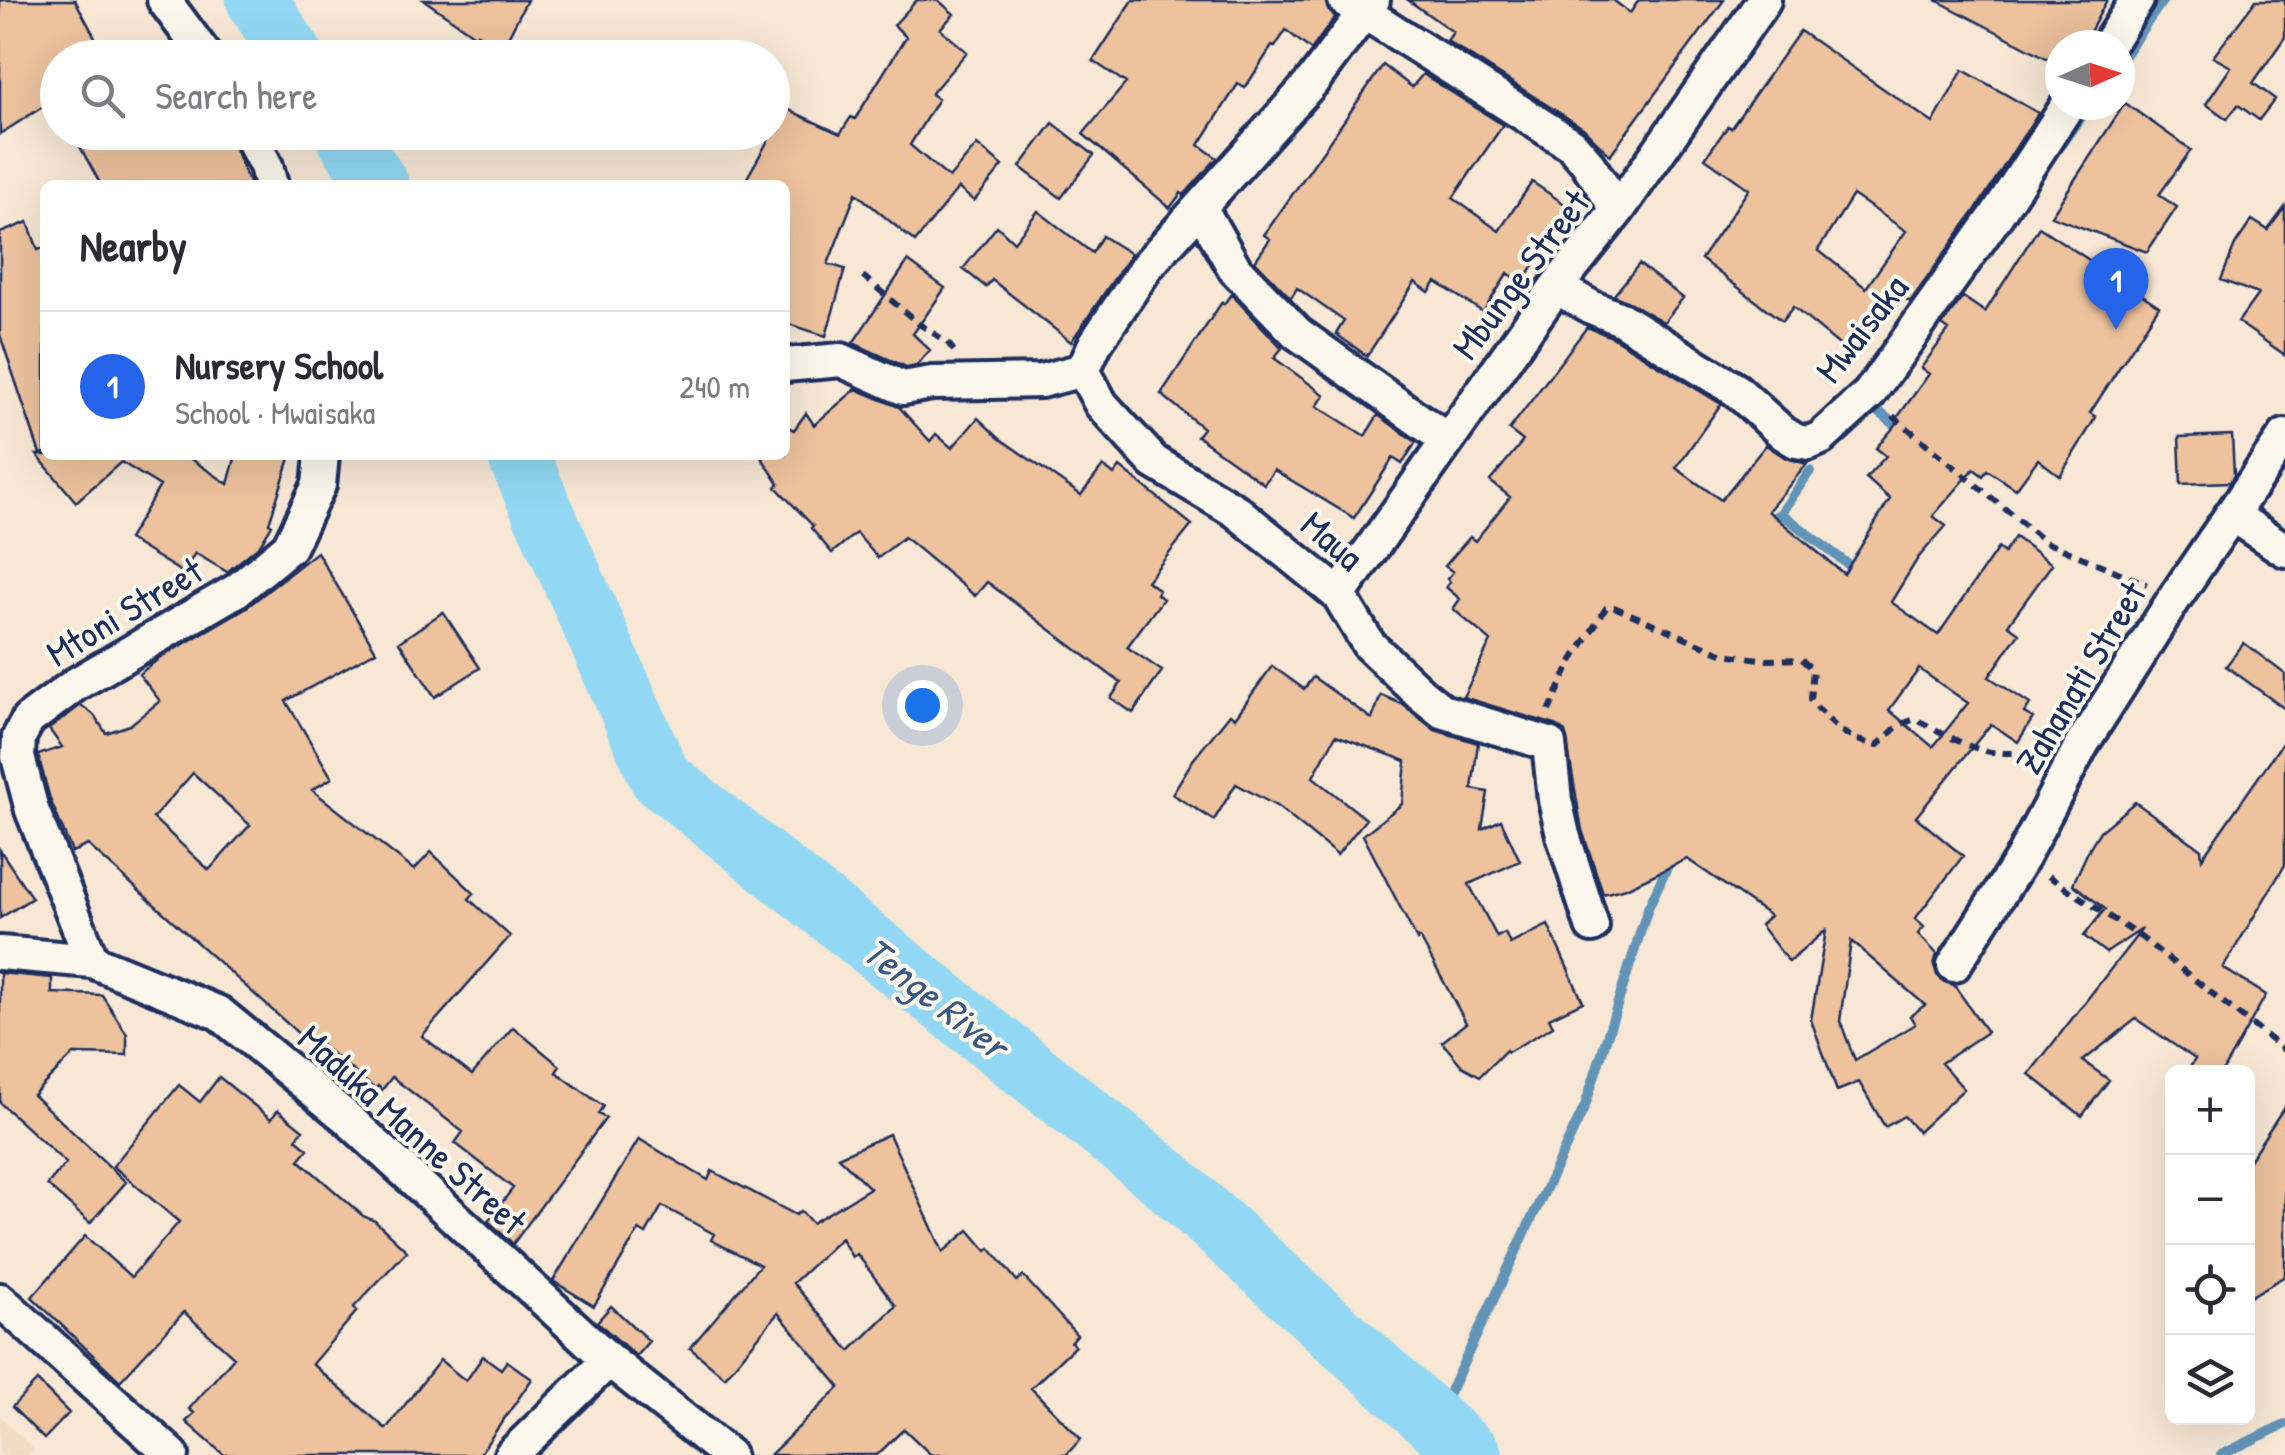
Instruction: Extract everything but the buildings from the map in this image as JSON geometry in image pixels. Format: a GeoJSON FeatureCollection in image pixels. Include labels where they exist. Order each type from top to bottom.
{"type":"FeatureCollection","features":[{"type":"Feature","properties":{"kind":"street"},"geometry":{"type":"LineString","coordinates":[[164,0],[194,40]]}},
{"type":"Feature","properties":{"kind":"street","name":"Mbunge Street"},"geometry":{"type":"LineString","coordinates":[[1339,595],[1556,288],[1618,210],[1764,0]]}},
{"type":"Feature","properties":{"kind":"street"},"geometry":{"type":"LineString","coordinates":[[2118,30],[2137,0]]}},
{"type":"Feature","properties":{"kind":"street"},"geometry":{"type":"LineString","coordinates":[[790,365],[842,360],[903,388],[932,383],[1042,381],[1083,370],[1095,344],[1147,266],[1312,82],[1361,4],[1572,146],[1618,210]]}},
{"type":"Feature","properties":{"kind":"street","name":"Mwaisaka"},"geometry":{"type":"LineString","coordinates":[[1556,288],[1621,319],[1736,390],[1796,440],[1809,443],[1821,438],[1869,394],[1996,216],[2058,120]]}},
{"type":"Feature","properties":{"kind":"street"},"geometry":{"type":"LineString","coordinates":[[258,150],[270,180]]}},
{"type":"Feature","properties":{"kind":"street"},"geometry":{"type":"LineString","coordinates":[[1200,207],[1235,270],[1297,333],[1447,440]]}},
{"type":"Feature","properties":{"kind":"street","name":"Maua"},"geometry":{"type":"LineString","coordinates":[[1083,370],[1101,404],[1154,462],[1236,510],[1339,595],[1369,645],[1442,711],[1545,741]]}},
{"type":"Feature","properties":{"kind":"street","name":"Zahanati Street"},"geometry":{"type":"LineString","coordinates":[[1954,965],[2022,858],[2082,744],[2285,436]]}},
{"type":"Feature","properties":{"kind":"street","name":"Mtoni Street"},"geometry":{"type":"LineString","coordinates":[[92,960],[32,810],[18,757],[18,737],[28,720],[76,684],[237,590],[289,548],[320,486],[322,460]]}},
{"type":"Feature","properties":{"kind":"street"},"geometry":{"type":"LineString","coordinates":[[2232,515],[2285,550]]}},
{"type":"Feature","properties":{"kind":"street"},"geometry":{"type":"LineString","coordinates":[[1545,741],[1550,748],[1563,835],[1592,926]]}},
{"type":"Feature","properties":{"kind":"street","name":"Maduka Manne Street"},"geometry":{"type":"LineString","coordinates":[[0,953],[92,960],[218,1013],[347,1118],[610,1360],[728,1455]]}},
{"type":"Feature","properties":{"kind":"street"},"geometry":{"type":"LineString","coordinates":[[0,1300],[172,1455]]}},
{"type":"Feature","properties":{"kind":"street"},"geometry":{"type":"LineString","coordinates":[[511,1455],[610,1360]]}},
{"type":"Feature","properties":{"kind":"path"},"geometry":{"type":"LineString","coordinates":[[862,276],[919,324],[948,342],[980,384]]}},
{"type":"Feature","properties":{"kind":"path"},"geometry":{"type":"LineString","coordinates":[[1869,394],[1903,428],[2045,542],[2176,596]]}},
{"type":"Feature","properties":{"kind":"path"},"geometry":{"type":"LineString","coordinates":[[1545,741],[1550,705],[1571,664],[1606,608],[1614,607],[1724,654],[1767,660],[1801,659],[1812,670],[1810,699],[1842,734],[1853,740],[1878,745],[1898,725],[1914,719],[1980,752],[2000,756],[2082,744]]}},
{"type":"Feature","properties":{"kind":"path"},"geometry":{"type":"LineString","coordinates":[[2022,858],[2142,938],[2285,1051]]}},
{"type":"Feature","properties":{"kind":"shaded area"},"geometry":{"type":"Polygon","coordinates":[[[0,1416],[34,1450],[29,1455],[0,1455],[0,1416]]]}},
{"type":"Feature","properties":{"kind":"waterway","name":"Tenge River"},"geometry":{"type":"LineString","coordinates":[[257,0],[283,40]]}},
{"type":"Feature","properties":{"kind":"waterway"},"geometry":{"type":"LineString","coordinates":[[2135,40],[2163,0]]}},
{"type":"Feature","properties":{"kind":"waterway"},"geometry":{"type":"LineString","coordinates":[[2061,145],[2078,120]]}},
{"type":"Feature","properties":{"kind":"waterway","name":"Tenge River"},"geometry":{"type":"LineString","coordinates":[[356,150],[375,180]]}},
{"type":"Feature","properties":{"kind":"waterway"},"geometry":{"type":"LineString","coordinates":[[1869,404],[1903,431]]}},
{"type":"Feature","properties":{"kind":"waterway","name":"Tenge River"},"geometry":{"type":"LineString","coordinates":[[520,460],[660,777],[1166,1179],[1471,1455]]}},
{"type":"Feature","properties":{"kind":"waterway"},"geometry":{"type":"LineString","coordinates":[[1766,522],[1781,513],[1810,471]]}},
{"type":"Feature","properties":{"kind":"waterway"},"geometry":{"type":"LineString","coordinates":[[1781,513],[1850,566]]}},
{"type":"Feature","properties":{"kind":"waterway"},"geometry":{"type":"LineString","coordinates":[[1435,1423],[1585,1106],[1667,860]]}},
{"type":"Feature","properties":{"kind":"waterway"},"geometry":{"type":"LineString","coordinates":[[2221,1455],[2285,1424]]}},
{"type":"Feature","properties":{"kind":"place","name":"Nursery School"},"geometry":{"type":"Point","coordinates":[2116,330]}}]}
